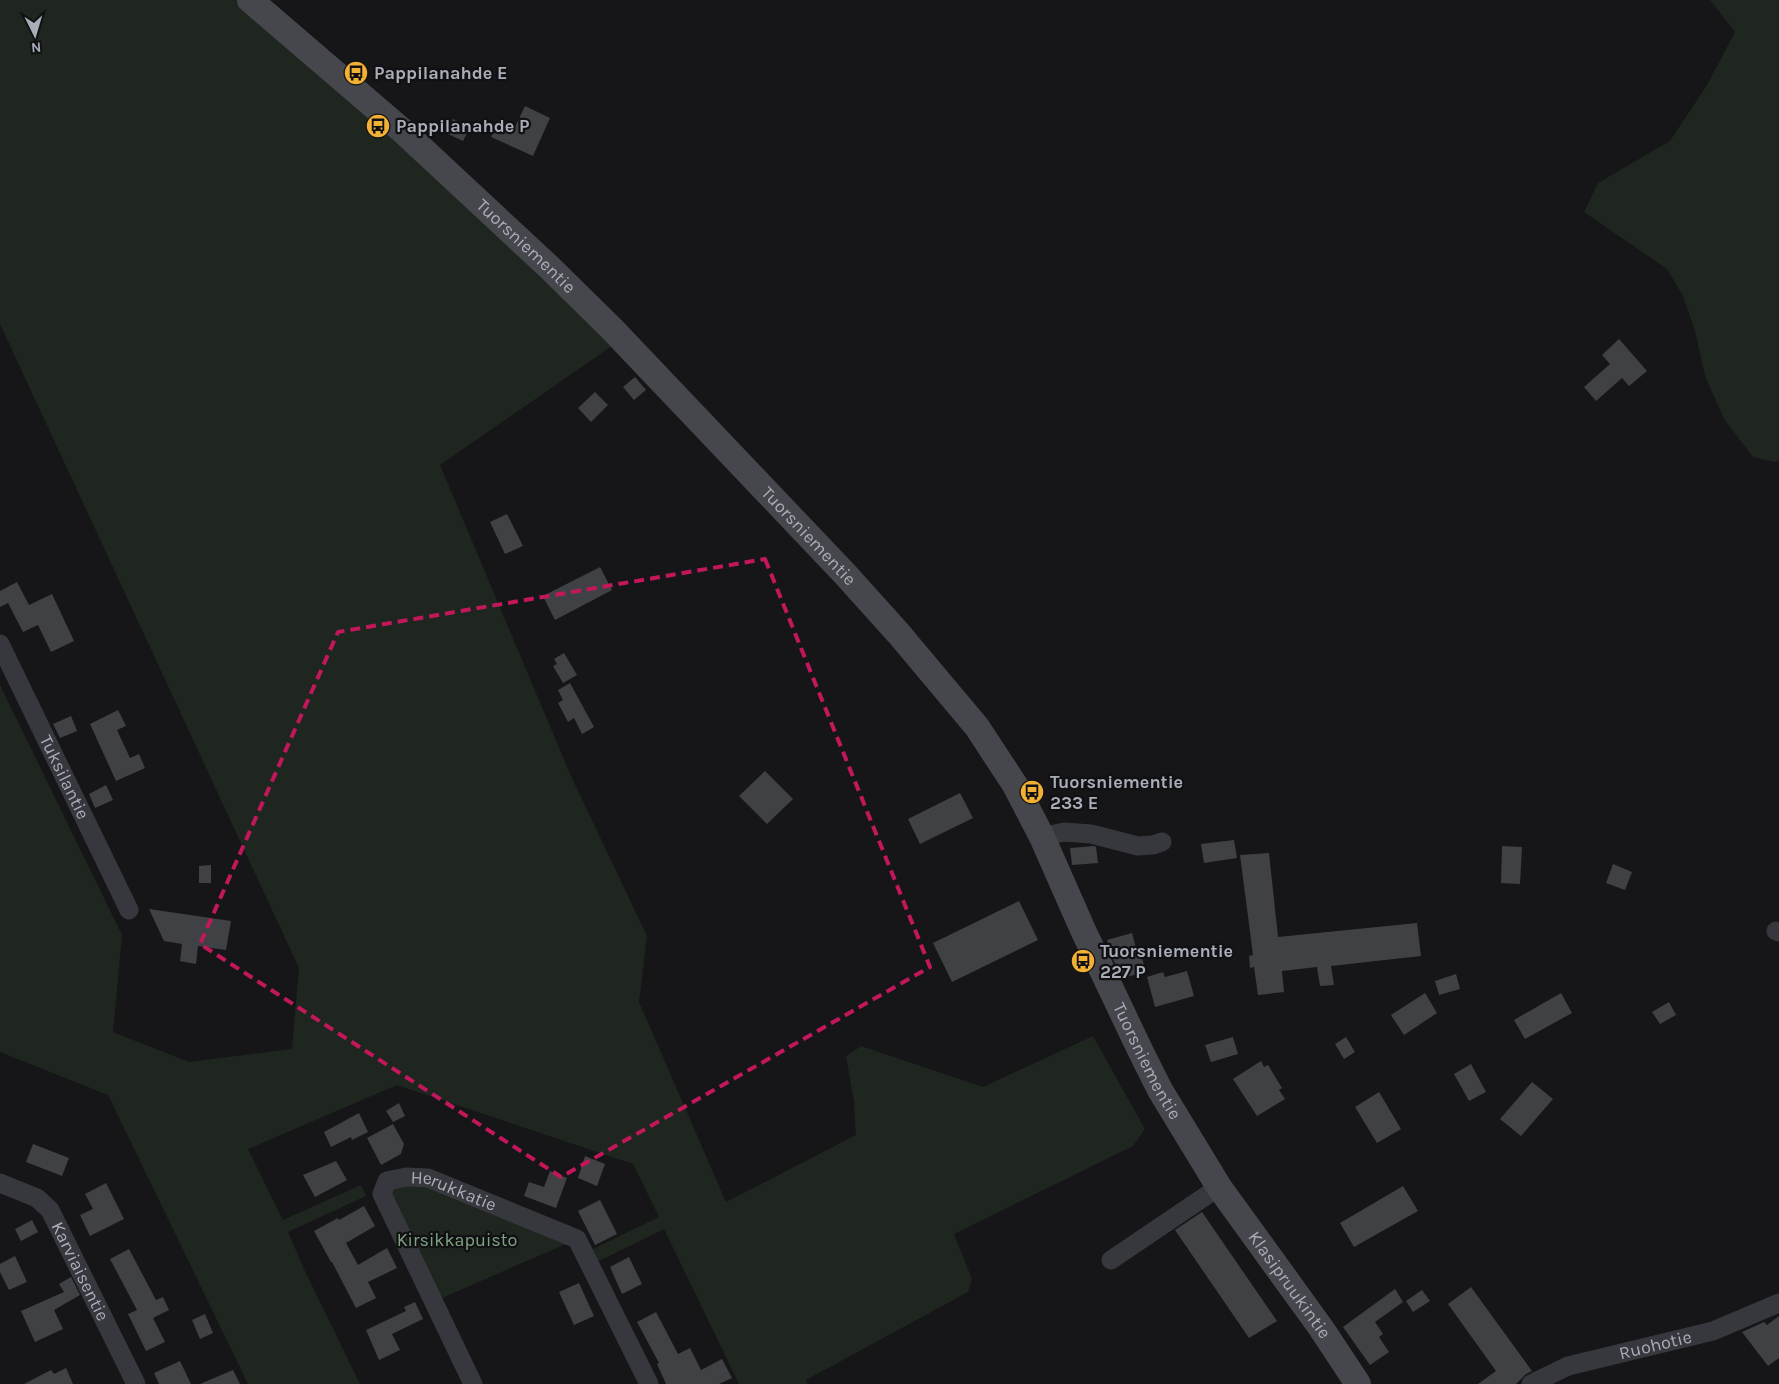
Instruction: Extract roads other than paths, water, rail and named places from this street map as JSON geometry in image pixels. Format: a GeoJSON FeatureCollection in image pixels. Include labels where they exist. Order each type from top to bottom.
{"type":"FeatureCollection","features":[{"type":"Feature","properties":{"kind":"main road","name":"Tuorsniementie"},"geometry":{"type":"LineString","coordinates":[[250,0],[405,133],[550,268],[612,329],[845,574],[977,726],[1010,777],[1042,837],[1083,930],[1160,1090],[1219,1187]]}},
{"type":"Feature","properties":{"kind":"main road","name":"Klasipruukintie"},"geometry":{"type":"LineString","coordinates":[[1219,1187],[1321,1328],[1358,1384]]}},
{"type":"Feature","properties":{"kind":"street","name":"Tuksilantie"},"geometry":{"type":"LineString","coordinates":[[0,644],[129,910]]}},
{"type":"Feature","properties":{"kind":"street"},"geometry":{"type":"LineString","coordinates":[[1042,837],[1064,832],[1092,834],[1138,846],[1162,842]]}},
{"type":"Feature","properties":{"kind":"street","name":"Herukkatie"},"geometry":{"type":"LineString","coordinates":[[473,1384],[382,1194],[387,1181],[406,1177],[428,1178],[577,1239],[649,1384]]}},
{"type":"Feature","properties":{"kind":"street","name":"Karviaisentie"},"geometry":{"type":"LineString","coordinates":[[0,1182],[36,1198],[50,1210],[136,1384]]}},
{"type":"Feature","properties":{"kind":"street"},"geometry":{"type":"LineString","coordinates":[[1111,1260],[1219,1187]]}},
{"type":"Feature","properties":{"kind":"street","name":"Ruohotie"},"geometry":{"type":"LineString","coordinates":[[1531,1384],[1568,1366],[1713,1331],[1779,1303]]}},
{"type":"Feature","properties":{"kind":"place","name":"Pappilanahde E"},"geometry":{"type":"Point","coordinates":[356,73]}},
{"type":"Feature","properties":{"kind":"place","name":"Pappilanahde P"},"geometry":{"type":"Point","coordinates":[378,126]}},
{"type":"Feature","properties":{"kind":"place","name":"Tuorsniementie 233 E"},"geometry":{"type":"Point","coordinates":[1032,792]}},
{"type":"Feature","properties":{"kind":"place","name":"Tuorsniementie 227 P"},"geometry":{"type":"Point","coordinates":[1083,961]}},
{"type":"Feature","properties":{"kind":"park label","name":"Kirsikkapuisto"},"geometry":{"type":"Point","coordinates":[457,1240]}}]}
